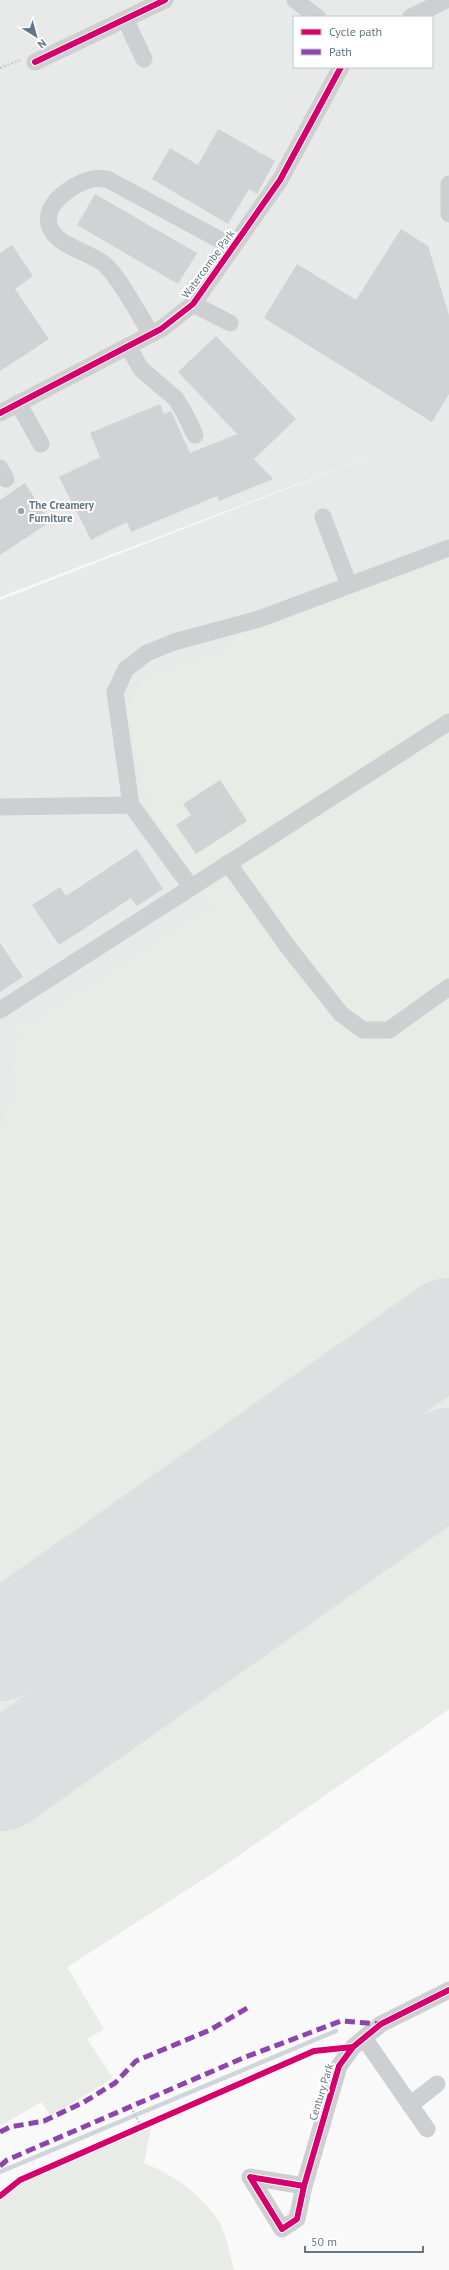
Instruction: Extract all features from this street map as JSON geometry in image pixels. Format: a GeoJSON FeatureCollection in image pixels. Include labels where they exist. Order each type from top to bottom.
{"type":"FeatureCollection","features":[{"type":"Feature","properties":{"kind":"street"},"geometry":{"type":"LineString","coordinates":[[35,62],[165,0]]}},
{"type":"Feature","properties":{"kind":"street"},"geometry":{"type":"LineString","coordinates":[[295,0],[316,16]]}},
{"type":"Feature","properties":{"kind":"street"},"geometry":{"type":"LineString","coordinates":[[413,16],[446,0]]}},
{"type":"Feature","properties":{"kind":"street"},"geometry":{"type":"LineString","coordinates":[[126,19],[144,59]]}},
{"type":"Feature","properties":{"kind":"street","name":"Watercombe Park"},"geometry":{"type":"LineString","coordinates":[[0,413],[151,334],[193,304],[280,180],[340,68]]}},
{"type":"Feature","properties":{"kind":"street"},"geometry":{"type":"LineString","coordinates":[[151,334],[104,263],[65,243],[52,232],[49,220],[50,208],[60,197],[74,187],[93,178],[107,179],[233,247]]}},
{"type":"Feature","properties":{"kind":"street"},"geometry":{"type":"LineString","coordinates":[[449,184],[449,214]]}},
{"type":"Feature","properties":{"kind":"street"},"geometry":{"type":"LineString","coordinates":[[193,304],[230,323]]}},
{"type":"Feature","properties":{"kind":"street"},"geometry":{"type":"LineString","coordinates":[[128,346],[141,370],[176,399],[195,435]]}},
{"type":"Feature","properties":{"kind":"street"},"geometry":{"type":"LineString","coordinates":[[18,403],[41,444]]}},
{"type":"Feature","properties":{"kind":"street"},"geometry":{"type":"LineString","coordinates":[[323,517],[349,585]]}},
{"type":"Feature","properties":{"kind":"street"},"geometry":{"type":"LineString","coordinates":[[191,887],[131,805],[115,692],[126,669],[147,653],[174,642],[259,619],[449,548]]}},
{"type":"Feature","properties":{"kind":"street"},"geometry":{"type":"LineString","coordinates":[[0,1010],[449,722]]}},
{"type":"Feature","properties":{"kind":"street"},"geometry":{"type":"LineString","coordinates":[[0,807],[131,805]]}},
{"type":"Feature","properties":{"kind":"street"},"geometry":{"type":"LineString","coordinates":[[228,863],[288,947],[341,1014],[363,1030],[389,1030],[449,987]]}},
{"type":"Feature","properties":{"kind":"street","name":"Century Park"},"geometry":{"type":"LineString","coordinates":[[304,2186],[339,2066],[353,2047],[381,2024],[449,1990]]}},
{"type":"Feature","properties":{"kind":"street"},"geometry":{"type":"LineString","coordinates":[[364,2038],[427,2129]]}},
{"type":"Feature","properties":{"kind":"street"},"geometry":{"type":"LineString","coordinates":[[410,2105],[437,2084]]}},
{"type":"Feature","properties":{"kind":"path"},"geometry":{"type":"LineString","coordinates":[[131,2108],[142,2125],[134,2129]]}},
{"type":"Feature","properties":{"kind":"shaded area"},"geometry":{"type":"Polygon","coordinates":[[[0,0],[449,0],[449,1709],[219,1869],[67,1967],[0,2004],[0,600],[405,443],[0,597],[0,0]]]}},
{"type":"Feature","properties":{"kind":"shaded area"},"geometry":{"type":"Polygon","coordinates":[[[449,557],[449,1709],[219,1869],[67,1967],[104,2029],[87,2039],[113,2078],[51,2116],[41,2102],[0,2126],[0,1135],[11,1096],[18,1029],[215,904],[189,870],[149,812],[127,713],[146,675],[232,645],[239,633],[449,557]]]}},
{"type":"Feature","properties":{"kind":"shaded area"},"geometry":{"type":"Polygon","coordinates":[[[151,2128],[144,2163],[176,2179],[186,2186],[211,2211],[221,2225],[228,2244],[234,2270],[0,2270],[0,2200],[25,2180],[151,2128]]]}},
{"type":"Feature","properties":{"kind":"building"},"geometry":{"type":"Polygon","coordinates":[[[218,129],[275,161],[257,194],[249,189],[228,224],[152,179],[170,148],[198,165],[218,129]]]}},
{"type":"Feature","properties":{"kind":"building"},"geometry":{"type":"Polygon","coordinates":[[[95,194],[197,253],[178,284],[77,225],[95,194]]]}},
{"type":"Feature","properties":{"kind":"building"},"geometry":{"type":"Polygon","coordinates":[[[401,229],[428,246],[449,315],[449,394],[432,422],[264,318],[297,264],[356,300],[401,229]]]}},
{"type":"Feature","properties":{"kind":"building"},"geometry":{"type":"Polygon","coordinates":[[[12,245],[33,276],[15,289],[49,339],[0,371],[0,253],[12,245]]]}},
{"type":"Feature","properties":{"kind":"building"},"geometry":{"type":"Polygon","coordinates":[[[216,336],[296,419],[254,459],[273,479],[219,501],[217,496],[131,532],[127,522],[91,540],[59,477],[100,457],[90,433],[160,404],[164,414],[171,411],[190,453],[237,434],[178,372],[216,336]]]}},
{"type":"Feature","properties":{"kind":"building","name":"The Creamery Furniture"},"geometry":{"type":"Polygon","coordinates":[[[25,483],[50,522],[0,555],[0,500],[25,483]]]}},
{"type":"Feature","properties":{"kind":"building"},"geometry":{"type":"Polygon","coordinates":[[[220,780],[247,821],[196,854],[176,825],[191,815],[183,804],[220,780]]]}},
{"type":"Feature","properties":{"kind":"building"},"geometry":{"type":"Polygon","coordinates":[[[137,849],[163,889],[137,906],[131,898],[59,945],[32,905],[60,887],[66,896],[137,849]]]}},
{"type":"Feature","properties":{"kind":"building"},"geometry":{"type":"Polygon","coordinates":[[[0,943],[23,977],[0,992],[0,943]]]}},
{"type":"Feature","properties":{"kind":"waterway"},"geometry":{"type":"LineString","coordinates":[[0,2172],[336,2031]]}},
{"type":"Feature","properties":{"kind":"runway"},"geometry":{"type":"LineString","coordinates":[[0,1648],[449,1331]]}},
{"type":"Feature","properties":{"kind":"runway"},"geometry":{"type":"LineString","coordinates":[[0,1778],[449,1461]]}},
{"type":"Feature","properties":{"kind":"marked path"},"geometry":{"type":"LineString","coordinates":[[0,2132],[10,2127],[44,2121],[84,2102],[115,2083],[136,2061],[210,2030],[249,2007]]}},
{"type":"Feature","properties":{"kind":"marked path"},"geometry":{"type":"LineString","coordinates":[[0,2166],[7,2160],[243,2058],[341,2021],[381,2024]]}},
{"type":"Feature","properties":{"kind":"cycle path"},"geometry":{"type":"LineString","coordinates":[[35,62],[165,0]]}},
{"type":"Feature","properties":{"kind":"cycle path"},"geometry":{"type":"LineString","coordinates":[[0,413],[161,329],[193,304],[280,180],[340,68]]}},
{"type":"Feature","properties":{"kind":"cycle path"},"geometry":{"type":"LineString","coordinates":[[304,2186],[250,2177],[282,2229],[297,2219],[304,2186],[339,2066],[353,2047],[381,2024],[449,1990]]}},
{"type":"Feature","properties":{"kind":"cycle path"},"geometry":{"type":"LineString","coordinates":[[0,2196],[20,2180],[314,2051],[353,2047]]}},
{"type":"Feature","properties":{"kind":"place","name":"The Creamery Furniture"},"geometry":{"type":"Point","coordinates":[21,511]}}]}
